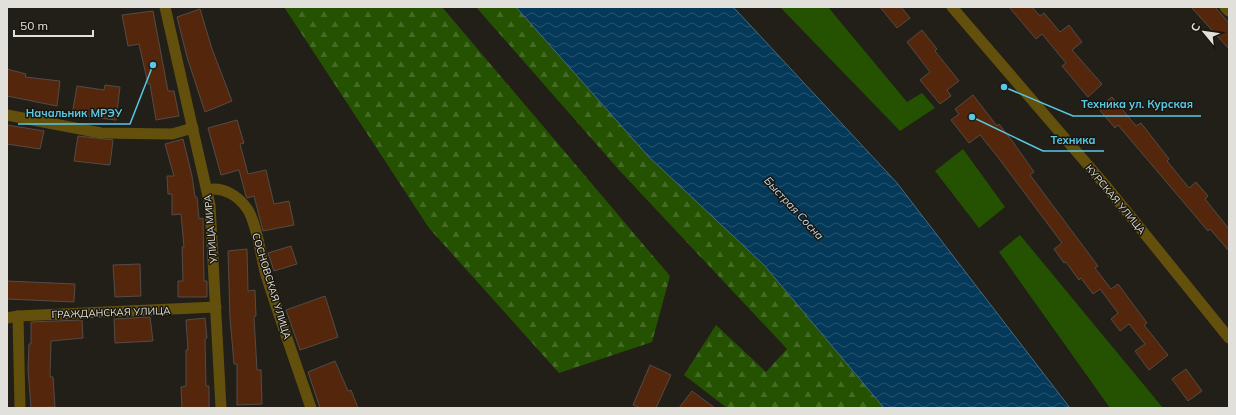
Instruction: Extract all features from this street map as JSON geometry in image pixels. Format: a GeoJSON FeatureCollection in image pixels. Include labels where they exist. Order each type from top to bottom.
{"type":"FeatureCollection","features":[{"type":"Feature","properties":{"kind":"street","name":"УЛИЦА МИРА"},"geometry":{"type":"LineString","coordinates":[[165,7],[210,205],[220,408]]}},
{"type":"Feature","properties":{"kind":"street","name":"КУРСКАЯ УЛИЦА"},"geometry":{"type":"LineString","coordinates":[[952,7],[1106,186],[1229,338]]}},
{"type":"Feature","properties":{"kind":"street"},"geometry":{"type":"LineString","coordinates":[[1225,7],[1229,11]]}},
{"type":"Feature","properties":{"kind":"street"},"geometry":{"type":"LineString","coordinates":[[7,115],[101,133],[172,134],[193,128]]}},
{"type":"Feature","properties":{"kind":"street","name":"СОСНОВСКАЯ УЛИЦА"},"geometry":{"type":"LineString","coordinates":[[207,190],[216,188],[231,194],[244,205],[250,215],[266,274],[311,408]]}},
{"type":"Feature","properties":{"kind":"street","name":"ГРАЖДАНСКАЯ УЛИЦА"},"geometry":{"type":"LineString","coordinates":[[12,317],[216,307]]}},
{"type":"Feature","properties":{"kind":"street"},"geometry":{"type":"LineString","coordinates":[[12,317],[20,408]]}},
{"type":"Feature","properties":{"kind":"green space"},"geometry":{"type":"Polygon","coordinates":[[[284,7],[442,7],[670,276],[652,342],[559,373],[429,228],[284,7]]]}},
{"type":"Feature","properties":{"kind":"green space"},"geometry":{"type":"Polygon","coordinates":[[[476,7],[516,7],[648,156],[764,265],[884,408],[727,408],[684,375],[716,325],[766,372],[787,349],[619,170],[476,7]]]}},
{"type":"Feature","properties":{"kind":"green space"},"geometry":{"type":"Polygon","coordinates":[[[780,7],[828,7],[907,102],[922,93],[935,108],[900,131],[780,7]]]}},
{"type":"Feature","properties":{"kind":"green space"},"geometry":{"type":"Polygon","coordinates":[[[963,149],[1005,207],[979,228],[935,171],[963,149]]]}},
{"type":"Feature","properties":{"kind":"green space"},"geometry":{"type":"Polygon","coordinates":[[[1020,235],[1163,408],[1110,408],[999,252],[1020,235]]]}},
{"type":"Feature","properties":{"kind":"water","name":"Быстрая Сосна"},"geometry":{"type":"Polygon","coordinates":[[[516,7],[732,7],[897,183],[1070,408],[884,408],[764,265],[648,156],[516,7]]]}},
{"type":"Feature","properties":{"kind":"building"},"geometry":{"type":"Polygon","coordinates":[[[880,7],[901,7],[910,18],[897,28],[880,7]]]}},
{"type":"Feature","properties":{"kind":"building"},"geometry":{"type":"Polygon","coordinates":[[[1009,7],[1032,7],[1040,16],[1044,13],[1060,32],[1069,25],[1082,42],[1072,50],[1102,84],[1088,97],[1062,66],[1066,63],[1042,34],[1036,39],[1009,7]]]}},
{"type":"Feature","properties":{"kind":"building"},"geometry":{"type":"Polygon","coordinates":[[[1191,7],[1215,7],[1229,23],[1229,49],[1191,7]]]}},
{"type":"Feature","properties":{"kind":"building"},"geometry":{"type":"Polygon","coordinates":[[[200,9],[212,49],[232,101],[205,112],[187,57],[177,17],[200,9]]]}},
{"type":"Feature","properties":{"kind":"building"},"geometry":{"type":"Polygon","coordinates":[[[153,11],[168,91],[174,91],[179,116],[156,120],[150,84],[148,84],[139,44],[128,46],[122,15],[153,11]]]}},
{"type":"Feature","properties":{"kind":"building"},"geometry":{"type":"Polygon","coordinates":[[[922,30],[937,49],[935,51],[959,81],[947,90],[951,96],[940,104],[920,80],[930,72],[907,42],[922,30]]]}},
{"type":"Feature","properties":{"kind":"building"},"geometry":{"type":"Polygon","coordinates":[[[7,69],[26,74],[25,77],[60,81],[57,106],[7,96],[7,69]]]}},
{"type":"Feature","properties":{"kind":"building"},"geometry":{"type":"Polygon","coordinates":[[[105,85],[120,87],[116,120],[72,115],[77,86],[104,90],[105,85]]]}},
{"type":"Feature","properties":{"kind":"building"},"geometry":{"type":"Polygon","coordinates":[[[973,95],[997,126],[999,124],[1013,142],[1034,172],[1030,175],[1098,266],[1095,268],[1111,289],[1118,284],[1147,323],[1144,325],[1168,355],[1149,370],[1135,351],[1145,344],[1129,324],[1120,331],[1111,319],[1118,313],[1100,289],[1093,294],[1081,278],[1079,280],[1066,262],[1064,263],[1054,249],[1062,243],[997,156],[980,135],[969,143],[951,120],[959,114],[955,109],[973,95]]]}},
{"type":"Feature","properties":{"kind":"building"},"geometry":{"type":"Polygon","coordinates":[[[1112,97],[1136,126],[1141,123],[1169,159],[1167,161],[1189,188],[1196,182],[1208,196],[1205,199],[1229,229],[1229,251],[1210,229],[1208,231],[1118,125],[1115,128],[1098,108],[1112,97]]]}},
{"type":"Feature","properties":{"kind":"building"},"geometry":{"type":"Polygon","coordinates":[[[237,120],[244,143],[240,144],[248,174],[266,170],[274,204],[289,201],[294,225],[263,231],[254,196],[247,198],[239,170],[221,175],[208,128],[237,120]]]}},
{"type":"Feature","properties":{"kind":"building"},"geometry":{"type":"Polygon","coordinates":[[[7,125],[44,131],[40,149],[7,144],[7,125]]]}},
{"type":"Feature","properties":{"kind":"building"},"geometry":{"type":"Polygon","coordinates":[[[78,136],[113,140],[110,165],[74,161],[78,136]]]}},
{"type":"Feature","properties":{"kind":"building"},"geometry":{"type":"Polygon","coordinates":[[[183,139],[192,176],[195,197],[197,197],[199,219],[203,218],[204,281],[207,281],[207,297],[178,297],[178,281],[183,281],[182,247],[184,247],[181,214],[172,215],[172,194],[168,194],[167,176],[174,176],[165,144],[183,139]]]}},
{"type":"Feature","properties":{"kind":"building"},"geometry":{"type":"Polygon","coordinates":[[[291,246],[297,264],[274,271],[268,253],[291,246]]]}},
{"type":"Feature","properties":{"kind":"building"},"geometry":{"type":"Polygon","coordinates":[[[247,249],[248,291],[255,290],[256,316],[254,317],[257,370],[261,370],[262,404],[237,405],[237,364],[234,364],[230,318],[228,251],[247,249]]]}},
{"type":"Feature","properties":{"kind":"building"},"geometry":{"type":"Polygon","coordinates":[[[140,264],[141,296],[115,297],[113,265],[140,264]]]}},
{"type":"Feature","properties":{"kind":"building"},"geometry":{"type":"Polygon","coordinates":[[[7,281],[75,284],[74,302],[7,299],[7,281]]]}},
{"type":"Feature","properties":{"kind":"building"},"geometry":{"type":"Polygon","coordinates":[[[325,296],[338,337],[300,350],[286,310],[325,296]]]}},
{"type":"Feature","properties":{"kind":"building"},"geometry":{"type":"Polygon","coordinates":[[[150,317],[153,341],[115,343],[114,319],[150,317]]]}},
{"type":"Feature","properties":{"kind":"building"},"geometry":{"type":"Polygon","coordinates":[[[205,318],[207,338],[205,339],[206,386],[209,386],[209,408],[182,408],[181,387],[186,386],[186,350],[188,350],[186,320],[205,318]]]}},
{"type":"Feature","properties":{"kind":"building"},"geometry":{"type":"Polygon","coordinates":[[[82,320],[83,338],[51,341],[50,377],[53,377],[55,407],[31,408],[28,369],[29,344],[31,344],[31,322],[82,320]]]}},
{"type":"Feature","properties":{"kind":"building"},"geometry":{"type":"Polygon","coordinates":[[[335,361],[348,391],[351,390],[358,408],[320,408],[308,372],[335,361]]]}},
{"type":"Feature","properties":{"kind":"building"},"geometry":{"type":"Polygon","coordinates":[[[650,365],[671,375],[656,408],[641,408],[633,405],[650,365]]]}},
{"type":"Feature","properties":{"kind":"building"},"geometry":{"type":"Polygon","coordinates":[[[1186,369],[1202,391],[1188,401],[1172,379],[1186,369]]]}},
{"type":"Feature","properties":{"kind":"building"},"geometry":{"type":"Polygon","coordinates":[[[692,391],[715,408],[679,408],[692,391]]]}},
{"type":"Feature","properties":{"kind":"place","name":"Начальник МРЭУ"},"geometry":{"type":"Point","coordinates":[153,65]}},
{"type":"Feature","properties":{"kind":"place","name":"Техника ул. Курская"},"geometry":{"type":"Point","coordinates":[1004,87]}},
{"type":"Feature","properties":{"kind":"place","name":"Техника"},"geometry":{"type":"Point","coordinates":[972,117]}}]}
